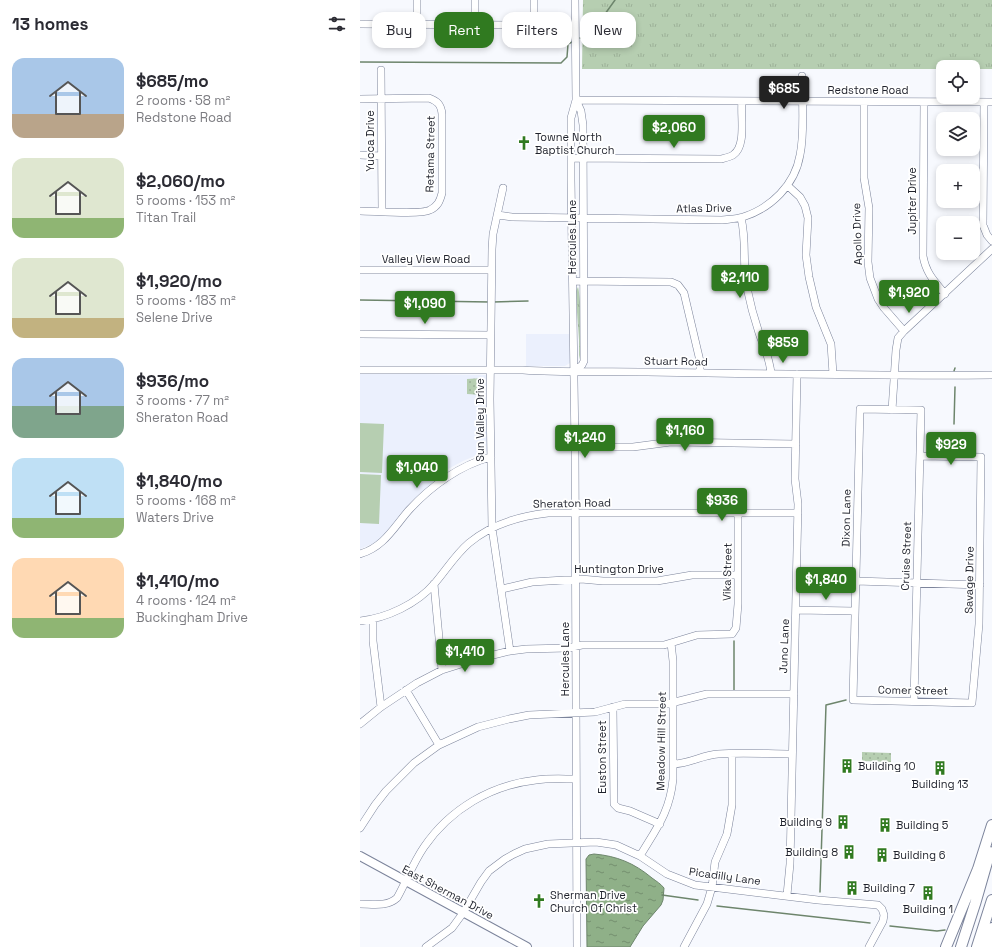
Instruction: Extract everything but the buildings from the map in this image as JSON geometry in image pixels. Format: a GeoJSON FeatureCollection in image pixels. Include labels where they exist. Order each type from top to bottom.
{"type":"FeatureCollection","features":[{"type":"Feature","properties":{"kind":"highway"},"geometry":{"type":"LineString","coordinates":[[946,947],[978,869],[992,825]]}},
{"type":"Feature","properties":{"kind":"highway"},"geometry":{"type":"LineString","coordinates":[[961,947],[992,844]]}},
{"type":"Feature","properties":{"kind":"highway"},"geometry":{"type":"LineString","coordinates":[[977,947],[992,900]]}},
{"type":"Feature","properties":{"kind":"highway"},"geometry":{"type":"LineString","coordinates":[[987,947],[992,928]]}},
{"type":"Feature","properties":{"kind":"main road","name":"East Sherman Drive"},"geometry":{"type":"LineString","coordinates":[[360,856],[518,945],[527,947]]}},
{"type":"Feature","properties":{"kind":"street"},"geometry":{"type":"LineString","coordinates":[[417,0],[417,12]]}},
{"type":"Feature","properties":{"kind":"street"},"geometry":{"type":"LineString","coordinates":[[475,0],[475,12]]}},
{"type":"Feature","properties":{"kind":"street"},"geometry":{"type":"LineString","coordinates":[[494,24],[527,25],[533,23],[534,0]]}},
{"type":"Feature","properties":{"kind":"street","name":"Hercules Lane"},"geometry":{"type":"LineString","coordinates":[[575,0],[576,100],[571,118],[571,158],[575,447],[577,947]]}},
{"type":"Feature","properties":{"kind":"street"},"geometry":{"type":"LineString","coordinates":[[360,24],[372,24]]}},
{"type":"Feature","properties":{"kind":"street","name":"Yucca Drive"},"geometry":{"type":"LineString","coordinates":[[381,70],[382,211]]}},
{"type":"Feature","properties":{"kind":"street","name":"Atlas Drive"},"geometry":{"type":"LineString","coordinates":[[498,215],[512,217],[722,220],[741,218],[760,210],[768,205],[788,186],[797,168],[800,156],[802,134],[802,76]]}},
{"type":"Feature","properties":{"kind":"street"},"geometry":{"type":"LineString","coordinates":[[360,98],[381,98]]}},
{"type":"Feature","properties":{"kind":"street","name":"Retama Street"},"geometry":{"type":"LineString","coordinates":[[381,98],[429,98],[437,101],[440,105],[442,114],[442,193],[439,203],[427,211],[420,212],[382,211]]}},
{"type":"Feature","properties":{"kind":"street","name":"Hercules Lane"},"geometry":{"type":"LineString","coordinates":[[574,371],[582,366],[584,361],[583,125],[580,107],[576,100]]}},
{"type":"Feature","properties":{"kind":"street","name":"Redstone Road"},"geometry":{"type":"LineString","coordinates":[[576,100],[992,102]]}},
{"type":"Feature","properties":{"kind":"street"},"geometry":{"type":"LineString","coordinates":[[571,158],[722,159],[733,155],[737,151],[741,142],[742,101]]}},
{"type":"Feature","properties":{"kind":"street","name":"Apollo Drive"},"geometry":{"type":"LineString","coordinates":[[864,101],[864,178],[869,208],[868,262],[870,278],[878,298],[884,308],[904,331]]}},
{"type":"Feature","properties":{"kind":"street","name":"Jupiter Drive"},"geometry":{"type":"LineString","coordinates":[[924,102],[923,256],[925,267],[930,277],[945,294]]}},
{"type":"Feature","properties":{"kind":"street"},"geometry":{"type":"LineString","coordinates":[[984,102],[983,225],[987,235],[992,241]]}},
{"type":"Feature","properties":{"kind":"street"},"geometry":{"type":"LineString","coordinates":[[360,155],[381,156]]}},
{"type":"Feature","properties":{"kind":"street"},"geometry":{"type":"LineString","coordinates":[[788,186],[800,196],[805,206],[808,218],[806,251],[808,276],[816,307],[830,344],[833,374]]}},
{"type":"Feature","properties":{"kind":"street","name":"Sun Valley Drive"},"geometry":{"type":"LineString","coordinates":[[504,188],[492,239],[490,335],[491,457],[492,528],[510,651]]}},
{"type":"Feature","properties":{"kind":"street"},"geometry":{"type":"LineString","coordinates":[[360,211],[382,211]]}},
{"type":"Feature","properties":{"kind":"street"},"geometry":{"type":"LineString","coordinates":[[741,218],[744,231],[744,267],[747,286],[755,320],[769,356],[771,374]]}},
{"type":"Feature","properties":{"kind":"street"},"geometry":{"type":"LineString","coordinates":[[892,410],[898,338],[992,250]]}},
{"type":"Feature","properties":{"kind":"street","name":"Valley View Road"},"geometry":{"type":"LineString","coordinates":[[360,270],[492,270]]}},
{"type":"Feature","properties":{"kind":"street"},"geometry":{"type":"LineString","coordinates":[[573,282],[671,282],[678,285],[684,293],[700,361],[700,373]]}},
{"type":"Feature","properties":{"kind":"street"},"geometry":{"type":"LineString","coordinates":[[360,334],[490,335]]}},
{"type":"Feature","properties":{"kind":"street","name":"Stuart Road"},"geometry":{"type":"LineString","coordinates":[[360,370],[992,375]]}},
{"type":"Feature","properties":{"kind":"street","name":"Juno Lane"},"geometry":{"type":"LineString","coordinates":[[787,895],[790,864],[798,512],[798,500],[795,483],[797,374]]}},
{"type":"Feature","properties":{"kind":"street","name":"Dixon Lane"},"geometry":{"type":"LineString","coordinates":[[853,700],[860,409],[892,410]]}},
{"type":"Feature","properties":{"kind":"street","name":"Cruise Street"},"geometry":{"type":"LineString","coordinates":[[892,410],[921,410],[914,702]]}},
{"type":"Feature","properties":{"kind":"street"},"geometry":{"type":"LineString","coordinates":[[575,447],[633,447],[671,442],[796,444]]}},
{"type":"Feature","properties":{"kind":"street","name":"Savage Drive"},"geometry":{"type":"LineString","coordinates":[[920,456],[981,457],[979,624],[972,703]]}},
{"type":"Feature","properties":{"kind":"street"},"geometry":{"type":"LineString","coordinates":[[360,554],[374,549],[381,543],[432,488],[462,468],[491,457]]}},
{"type":"Feature","properties":{"kind":"street","name":"Sheraton Road"},"geometry":{"type":"LineString","coordinates":[[360,621],[373,619],[392,612],[424,594],[468,544],[492,528],[516,518],[531,514],[798,512]]}},
{"type":"Feature","properties":{"kind":"street","name":"Vika Street"},"geometry":{"type":"LineString","coordinates":[[671,643],[697,635],[728,635],[734,632],[736,628],[738,604],[738,513]]}},
{"type":"Feature","properties":{"kind":"street","name":"Huntington Drive"},"geometry":{"type":"LineString","coordinates":[[502,589],[532,582],[575,579],[654,581],[692,575],[738,575]]}},
{"type":"Feature","properties":{"kind":"street"},"geometry":{"type":"LineString","coordinates":[[856,581],[980,585]]}},
{"type":"Feature","properties":{"kind":"street"},"geometry":{"type":"LineString","coordinates":[[434,584],[442,670]]}},
{"type":"Feature","properties":{"kind":"street"},"geometry":{"type":"LineString","coordinates":[[796,610],[855,611]]}},
{"type":"Feature","properties":{"kind":"street"},"geometry":{"type":"LineString","coordinates":[[373,619],[373,641],[380,707]]}},
{"type":"Feature","properties":{"kind":"street"},"geometry":{"type":"LineString","coordinates":[[360,724],[380,707],[406,690],[442,670],[477,659],[510,651],[567,648],[582,645],[655,645],[671,643]]}},
{"type":"Feature","properties":{"kind":"street","name":"Meadow Hill Street"},"geometry":{"type":"LineString","coordinates":[[640,856],[660,824],[670,799],[673,779],[674,660],[671,643]]}},
{"type":"Feature","properties":{"kind":"street"},"geometry":{"type":"LineString","coordinates":[[406,690],[438,745]]}},
{"type":"Feature","properties":{"kind":"street"},"geometry":{"type":"LineString","coordinates":[[360,828],[375,805],[392,784],[414,763],[438,745],[478,727],[509,718],[529,715],[595,712],[625,704],[673,703],[707,694],[794,694]]}},
{"type":"Feature","properties":{"kind":"street","name":"Comer Street"},"geometry":{"type":"LineString","coordinates":[[853,700],[972,703]]}},
{"type":"Feature","properties":{"kind":"street","name":"Euston Street"},"geometry":{"type":"LineString","coordinates":[[613,707],[614,804],[618,808],[630,811],[660,824]]}},
{"type":"Feature","properties":{"kind":"street"},"geometry":{"type":"LineString","coordinates":[[684,947],[705,909],[712,887],[715,862],[727,834],[732,805],[732,754]]}},
{"type":"Feature","properties":{"kind":"street"},"geometry":{"type":"LineString","coordinates":[[673,764],[688,762],[712,755],[792,754]]}},
{"type":"Feature","properties":{"kind":"street"},"geometry":{"type":"LineString","coordinates":[[360,904],[384,905],[394,901],[425,846],[447,820],[469,803],[494,790],[510,785],[542,779],[576,779]]}},
{"type":"Feature","properties":{"kind":"street","name":"Picadilly Lane"},"geometry":{"type":"LineString","coordinates":[[426,947],[452,928],[463,913],[480,882],[489,871],[505,859],[525,849],[548,844],[596,842],[621,847],[640,856],[677,879],[695,885],[865,905],[875,904],[884,912],[884,918],[869,947]]}},
{"type":"Feature","properties":{"kind":"shaded area"},"geometry":{"type":"Polygon","coordinates":[[[526,334],[569,334],[570,363],[565,366],[526,366],[526,334]]]}},
{"type":"Feature","properties":{"kind":"shaded area"},"geometry":{"type":"Polygon","coordinates":[[[360,373],[486,375],[487,451],[448,469],[412,501],[381,538],[360,549],[360,373]]]}},
{"type":"Feature","properties":{"kind":"green space"},"geometry":{"type":"Polygon","coordinates":[[[583,0],[992,0],[992,69],[980,69],[980,60],[936,60],[936,69],[582,69],[582,48],[636,48],[636,12],[583,12],[583,0]]]}},
{"type":"Feature","properties":{"kind":"green space"},"geometry":{"type":"Polygon","coordinates":[[[578,287],[583,346],[583,352],[580,360],[576,298],[576,291],[578,287]]]}},
{"type":"Feature","properties":{"kind":"green space"},"geometry":{"type":"Polygon","coordinates":[[[483,378],[483,395],[467,394],[467,379],[483,378]]]}},
{"type":"Feature","properties":{"kind":"green space"},"geometry":{"type":"Polygon","coordinates":[[[360,423],[384,424],[382,473],[360,472],[360,423]]]}},
{"type":"Feature","properties":{"kind":"green space"},"geometry":{"type":"Polygon","coordinates":[[[360,474],[381,475],[379,524],[360,523],[360,474]]]}},
{"type":"Feature","properties":{"kind":"green space"},"geometry":{"type":"Polygon","coordinates":[[[862,752],[891,753],[891,762],[862,761],[862,752]]]}},
{"type":"Feature","properties":{"kind":"water"},"geometry":{"type":"Polygon","coordinates":[[[594,854],[610,856],[632,864],[664,888],[661,905],[643,926],[630,947],[587,947],[586,859],[589,855],[594,854]]]}},
{"type":"Feature","properties":{"kind":"waterway"},"geometry":{"type":"LineString","coordinates":[[606,12],[615,0]]}},
{"type":"Feature","properties":{"kind":"waterway"},"geometry":{"type":"LineString","coordinates":[[360,62],[561,63],[567,57],[568,48]]}},
{"type":"Feature","properties":{"kind":"waterway"},"geometry":{"type":"LineString","coordinates":[[360,300],[490,302]]}},
{"type":"Feature","properties":{"kind":"waterway"},"geometry":{"type":"LineString","coordinates":[[493,302],[528,301]]}},
{"type":"Feature","properties":{"kind":"waterway"},"geometry":{"type":"LineString","coordinates":[[954,424],[955,387]]}},
{"type":"Feature","properties":{"kind":"waterway"},"geometry":{"type":"LineString","coordinates":[[734,641],[734,690]]}},
{"type":"Feature","properties":{"kind":"waterway"},"geometry":{"type":"LineString","coordinates":[[820,892],[826,705],[846,700]]}},
{"type":"Feature","properties":{"kind":"waterway"},"geometry":{"type":"LineString","coordinates":[[662,895],[698,900]]}},
{"type":"Feature","properties":{"kind":"waterway"},"geometry":{"type":"LineString","coordinates":[[717,906],[870,923]]}},
{"type":"Feature","properties":{"kind":"waterway"},"geometry":{"type":"LineString","coordinates":[[890,926],[937,931],[945,930]]}},
{"type":"Feature","properties":{"kind":"place","name":"Towne North Baptist Church"},"geometry":{"type":"Point","coordinates":[524,143]}},
{"type":"Feature","properties":{"kind":"place","name":"Building 10"},"geometry":{"type":"Point","coordinates":[847,766]}},
{"type":"Feature","properties":{"kind":"place","name":"Building 13"},"geometry":{"type":"Point","coordinates":[940,768]}},
{"type":"Feature","properties":{"kind":"place","name":"Building 9"},"geometry":{"type":"Point","coordinates":[843,822]}},
{"type":"Feature","properties":{"kind":"place","name":"Building 5"},"geometry":{"type":"Point","coordinates":[885,825]}},
{"type":"Feature","properties":{"kind":"place","name":"Building 8"},"geometry":{"type":"Point","coordinates":[849,852]}},
{"type":"Feature","properties":{"kind":"place","name":"Building 6"},"geometry":{"type":"Point","coordinates":[882,855]}},
{"type":"Feature","properties":{"kind":"place","name":"Building 7"},"geometry":{"type":"Point","coordinates":[852,888]}},
{"type":"Feature","properties":{"kind":"place","name":"Building 1"},"geometry":{"type":"Point","coordinates":[928,893]}},
{"type":"Feature","properties":{"kind":"place","name":"Sherman Drive Church Of Christ"},"geometry":{"type":"Point","coordinates":[539,901]}}]}
